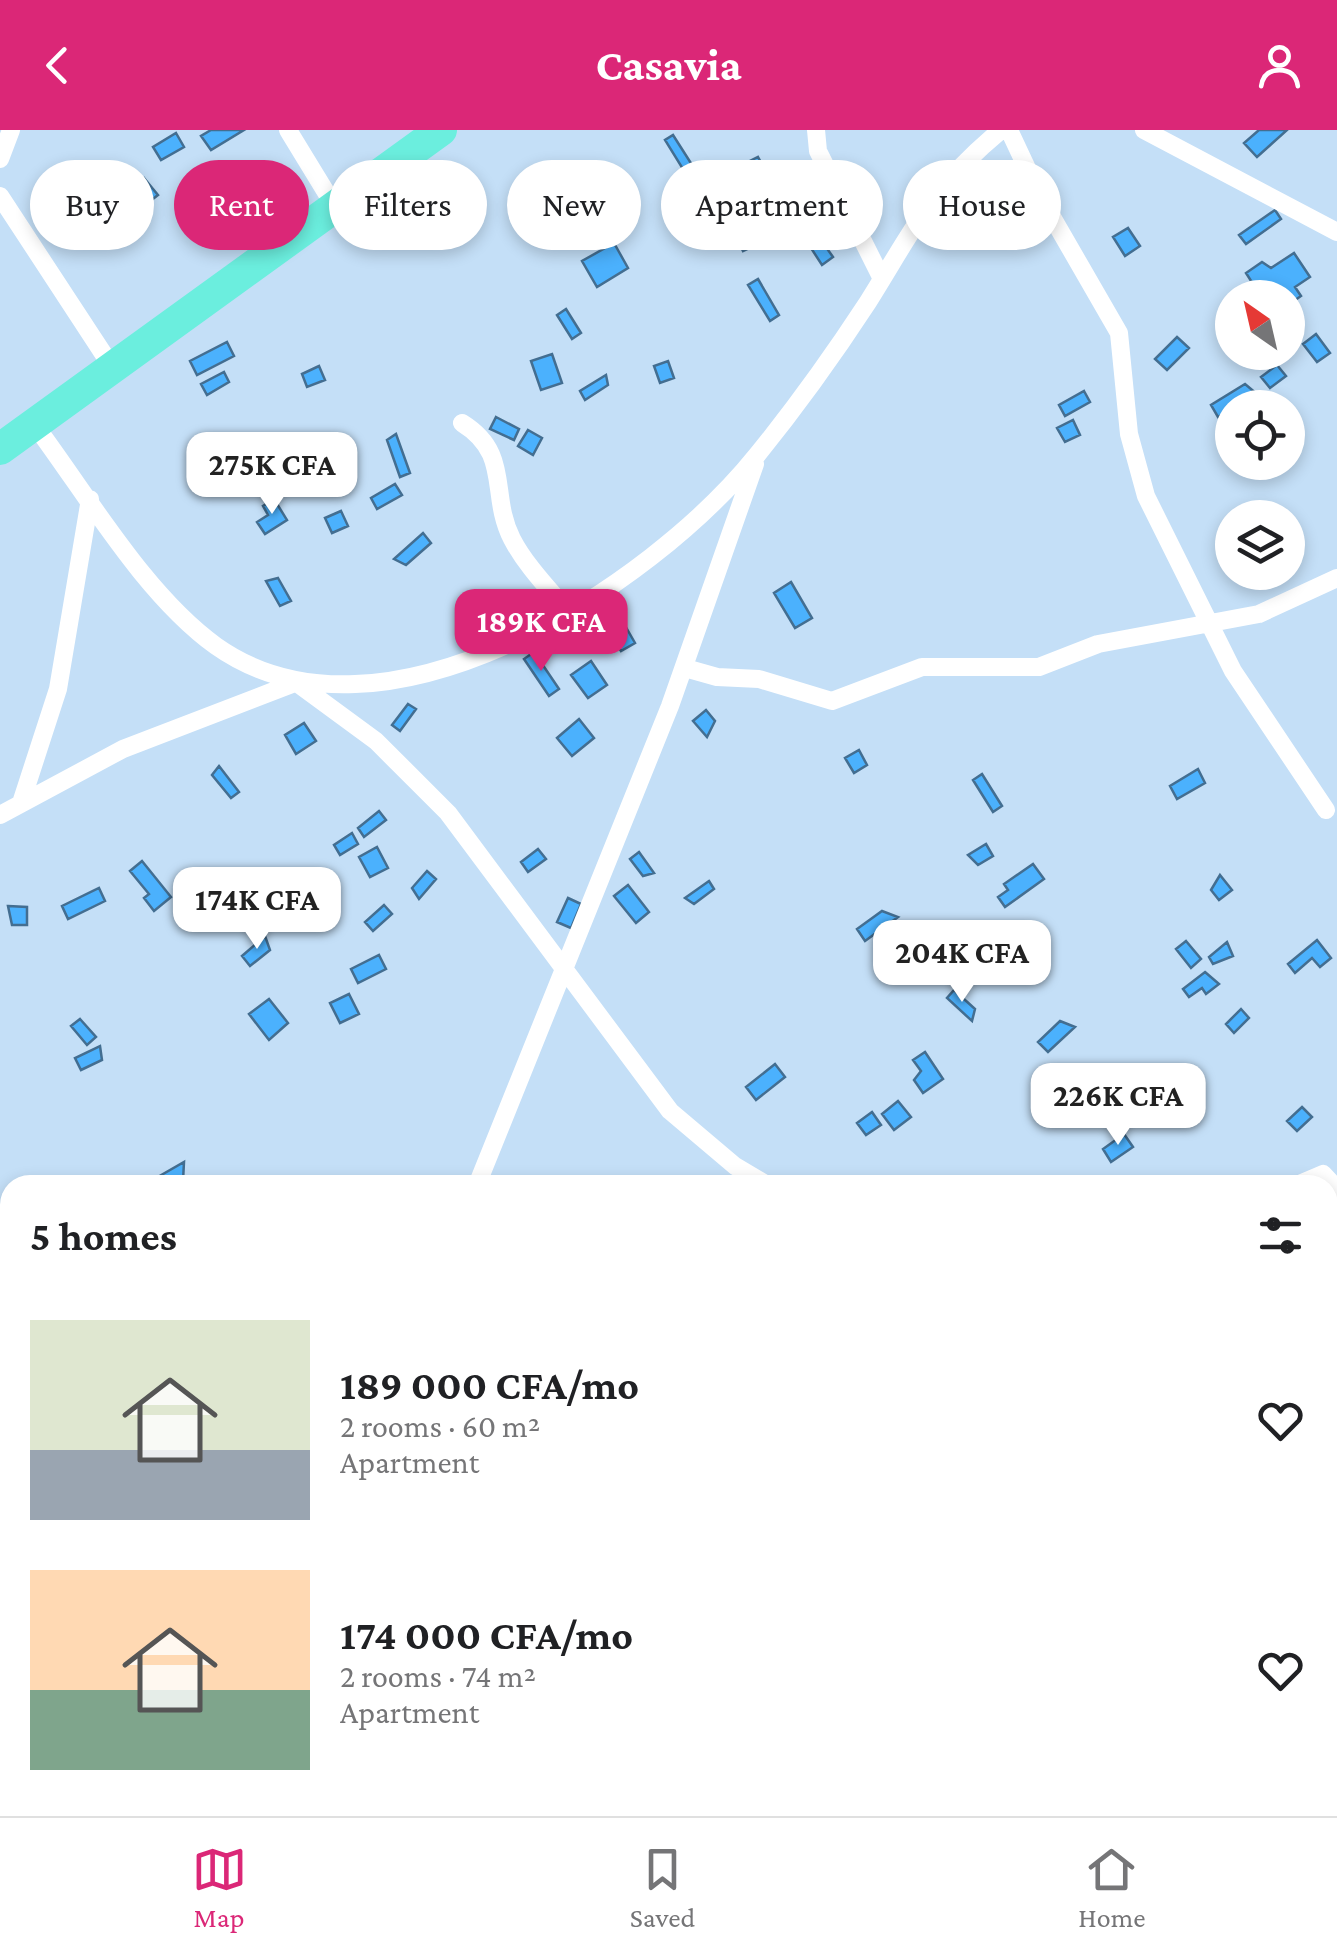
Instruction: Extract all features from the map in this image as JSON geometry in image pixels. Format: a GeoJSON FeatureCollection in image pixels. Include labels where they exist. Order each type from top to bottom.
{"type":"FeatureCollection","features":[{"type":"Feature","properties":{"kind":"highway"},"geometry":{"type":"LineString","coordinates":[[400,160],[441,130]]}},
{"type":"Feature","properties":{"kind":"highway"},"geometry":{"type":"LineString","coordinates":[[0,449],[329,211]]}},
{"type":"Feature","properties":{"kind":"street"},"geometry":{"type":"LineString","coordinates":[[0,159],[10,130]]}},
{"type":"Feature","properties":{"kind":"street"},"geometry":{"type":"LineString","coordinates":[[288,130],[329,197]]}},
{"type":"Feature","properties":{"kind":"street"},"geometry":{"type":"LineString","coordinates":[[816,130],[818,150],[882,279]]}},
{"type":"Feature","properties":{"kind":"street"},"geometry":{"type":"LineString","coordinates":[[0,815],[123,749],[297,682],[417,676],[474,661],[568,613],[678,534],[758,454],[882,279],[932,195],[1001,130]]}},
{"type":"Feature","properties":{"kind":"street"},"geometry":{"type":"LineString","coordinates":[[1009,130],[1040,196],[1118,333],[1134,463],[1209,624],[1233,671],[1326,810]]}},
{"type":"Feature","properties":{"kind":"street"},"geometry":{"type":"LineString","coordinates":[[1144,130],[1337,232]]}},
{"type":"Feature","properties":{"kind":"street"},"geometry":{"type":"LineString","coordinates":[[0,196],[112,367]]}},
{"type":"Feature","properties":{"kind":"street"},"geometry":{"type":"LineString","coordinates":[[462,423],[487,442],[494,455],[506,522],[518,549],[568,613]]}},
{"type":"Feature","properties":{"kind":"street"},"geometry":{"type":"LineString","coordinates":[[34,424],[184,619],[233,655],[297,682],[412,774],[448,813],[670,1110],[751,1175]]}},
{"type":"Feature","properties":{"kind":"street"},"geometry":{"type":"LineString","coordinates":[[481,1175],[685,668],[758,454]]}},
{"type":"Feature","properties":{"kind":"street"},"geometry":{"type":"LineString","coordinates":[[21,803],[58,688],[90,499]]}},
{"type":"Feature","properties":{"kind":"street"},"geometry":{"type":"LineString","coordinates":[[685,668],[717,677],[760,680],[832,701],[922,668],[1039,667],[1098,644],[1259,614],[1337,578]]}},
{"type":"Feature","properties":{"kind":"building"},"geometry":{"type":"Polygon","coordinates":[[[211,130],[244,130],[211,150],[201,136],[211,130]]]}},
{"type":"Feature","properties":{"kind":"building"},"geometry":{"type":"Polygon","coordinates":[[[1259,130],[1287,130],[1257,157],[1244,143],[1259,130]]]}},
{"type":"Feature","properties":{"kind":"building"},"geometry":{"type":"Polygon","coordinates":[[[176,133],[184,147],[161,160],[153,147],[176,133]]]}},
{"type":"Feature","properties":{"kind":"building"},"geometry":{"type":"Polygon","coordinates":[[[673,135],[689,160],[677,160],[665,140],[673,135]]]}},
{"type":"Feature","properties":{"kind":"building"},"geometry":{"type":"Polygon","coordinates":[[[1275,210],[1281,219],[1246,244],[1239,235],[1275,210]]]}},
{"type":"Feature","properties":{"kind":"building"},"geometry":{"type":"Polygon","coordinates":[[[1128,228],[1140,246],[1125,256],[1113,237],[1128,228]]]}},
{"type":"Feature","properties":{"kind":"building"},"geometry":{"type":"Polygon","coordinates":[[[602,250],[618,250],[628,268],[597,287],[582,261],[602,250]]]}},
{"type":"Feature","properties":{"kind":"building"},"geometry":{"type":"Polygon","coordinates":[[[812,250],[828,250],[833,257],[822,265],[812,250]]]}},
{"type":"Feature","properties":{"kind":"building"},"geometry":{"type":"Polygon","coordinates":[[[1294,253],[1310,277],[1305,280],[1250,280],[1246,273],[1262,262],[1271,268],[1294,253]]]}},
{"type":"Feature","properties":{"kind":"building"},"geometry":{"type":"Polygon","coordinates":[[[758,279],[779,315],[770,321],[748,285],[758,279]]]}},
{"type":"Feature","properties":{"kind":"building"},"geometry":{"type":"Polygon","coordinates":[[[566,309],[581,333],[572,339],[557,315],[566,309]]]}},
{"type":"Feature","properties":{"kind":"building"},"geometry":{"type":"Polygon","coordinates":[[[1316,334],[1330,353],[1317,362],[1305,342],[1316,334]]]}},
{"type":"Feature","properties":{"kind":"building"},"geometry":{"type":"Polygon","coordinates":[[[1177,337],[1189,348],[1167,370],[1155,359],[1177,337]]]}},
{"type":"Feature","properties":{"kind":"building"},"geometry":{"type":"Polygon","coordinates":[[[227,342],[234,356],[197,375],[190,361],[227,342]]]}},
{"type":"Feature","properties":{"kind":"building"},"geometry":{"type":"Polygon","coordinates":[[[552,354],[562,383],[541,390],[531,361],[552,354]]]}},
{"type":"Feature","properties":{"kind":"building"},"geometry":{"type":"Polygon","coordinates":[[[668,361],[674,378],[660,383],[654,366],[668,361]]]}},
{"type":"Feature","properties":{"kind":"building"},"geometry":{"type":"Polygon","coordinates":[[[319,366],[325,380],[307,387],[302,374],[319,366]]]}},
{"type":"Feature","properties":{"kind":"building"},"geometry":{"type":"Polygon","coordinates":[[[1270,370],[1281,370],[1286,376],[1270,388],[1261,377],[1270,370]]]}},
{"type":"Feature","properties":{"kind":"building"},"geometry":{"type":"Polygon","coordinates":[[[224,372],[229,382],[207,395],[201,384],[224,372]]]}},
{"type":"Feature","properties":{"kind":"building"},"geometry":{"type":"Polygon","coordinates":[[[606,375],[608,385],[585,400],[580,391],[606,375]]]}},
{"type":"Feature","properties":{"kind":"building"},"geometry":{"type":"Polygon","coordinates":[[[1084,391],[1090,402],[1065,416],[1059,405],[1084,391]]]}},
{"type":"Feature","properties":{"kind":"building"},"geometry":{"type":"Polygon","coordinates":[[[496,417],[519,429],[514,440],[490,429],[496,417]]]}},
{"type":"Feature","properties":{"kind":"building"},"geometry":{"type":"Polygon","coordinates":[[[1073,420],[1080,435],[1065,442],[1057,428],[1073,420]]]}},
{"type":"Feature","properties":{"kind":"building"},"geometry":{"type":"Polygon","coordinates":[[[528,430],[542,438],[533,455],[518,446],[528,430]]]}},
{"type":"Feature","properties":{"kind":"building"},"geometry":{"type":"Polygon","coordinates":[[[396,434],[410,473],[400,477],[387,440],[396,434]]]}},
{"type":"Feature","properties":{"kind":"building"},"geometry":{"type":"Polygon","coordinates":[[[395,484],[402,495],[377,509],[371,498],[395,484]]]}},
{"type":"Feature","properties":{"kind":"building"},"geometry":{"type":"Polygon","coordinates":[[[274,499],[287,520],[265,534],[257,522],[268,515],[263,506],[274,499]]]}},
{"type":"Feature","properties":{"kind":"building"},"geometry":{"type":"Polygon","coordinates":[[[341,511],[348,526],[332,533],[325,518],[341,511]]]}},
{"type":"Feature","properties":{"kind":"building"},"geometry":{"type":"Polygon","coordinates":[[[423,533],[431,543],[406,565],[394,559],[423,533]]]}},
{"type":"Feature","properties":{"kind":"building"},"geometry":{"type":"Polygon","coordinates":[[[278,578],[291,601],[280,606],[266,581],[278,578]]]}},
{"type":"Feature","properties":{"kind":"building"},"geometry":{"type":"Polygon","coordinates":[[[791,582],[812,618],[795,628],[774,593],[791,582]]]}},
{"type":"Feature","properties":{"kind":"building"},"geometry":{"type":"Polygon","coordinates":[[[585,613],[599,632],[582,643],[569,624],[585,613]]]}},
{"type":"Feature","properties":{"kind":"building"},"geometry":{"type":"Polygon","coordinates":[[[623,622],[635,643],[621,651],[608,631],[623,622]]]}},
{"type":"Feature","properties":{"kind":"building"},"geometry":{"type":"Polygon","coordinates":[[[534,652],[559,689],[549,696],[524,659],[534,652]]]}},
{"type":"Feature","properties":{"kind":"building"},"geometry":{"type":"Polygon","coordinates":[[[591,661],[607,685],[588,698],[571,675],[591,661]]]}},
{"type":"Feature","properties":{"kind":"building"},"geometry":{"type":"Polygon","coordinates":[[[408,704],[416,709],[400,731],[392,725],[408,704]]]}},
{"type":"Feature","properties":{"kind":"building"},"geometry":{"type":"Polygon","coordinates":[[[706,710],[715,721],[707,737],[693,721],[706,710]]]}},
{"type":"Feature","properties":{"kind":"building"},"geometry":{"type":"Polygon","coordinates":[[[579,719],[594,738],[572,756],[557,738],[579,719]]]}},
{"type":"Feature","properties":{"kind":"building"},"geometry":{"type":"Polygon","coordinates":[[[304,723],[316,741],[296,754],[285,735],[304,723]]]}},
{"type":"Feature","properties":{"kind":"building"},"geometry":{"type":"Polygon","coordinates":[[[859,750],[867,765],[854,773],[845,758],[859,750]]]}},
{"type":"Feature","properties":{"kind":"building"},"geometry":{"type":"Polygon","coordinates":[[[219,766],[239,792],[231,798],[212,775],[219,766]]]}},
{"type":"Feature","properties":{"kind":"building"},"geometry":{"type":"Polygon","coordinates":[[[1198,769],[1205,783],[1177,799],[1170,786],[1198,769]]]}},
{"type":"Feature","properties":{"kind":"building"},"geometry":{"type":"Polygon","coordinates":[[[982,774],[1002,806],[993,812],[973,780],[982,774]]]}},
{"type":"Feature","properties":{"kind":"building"},"geometry":{"type":"Polygon","coordinates":[[[379,811],[386,820],[364,837],[358,828],[379,811]]]}},
{"type":"Feature","properties":{"kind":"building"},"geometry":{"type":"Polygon","coordinates":[[[352,833],[358,844],[340,855],[334,845],[352,833]]]}},
{"type":"Feature","properties":{"kind":"building"},"geometry":{"type":"Polygon","coordinates":[[[986,844],[993,856],[978,865],[968,855],[986,844]]]}},
{"type":"Feature","properties":{"kind":"building"},"geometry":{"type":"Polygon","coordinates":[[[377,847],[388,868],[370,877],[359,857],[377,847]]]}},
{"type":"Feature","properties":{"kind":"building"},"geometry":{"type":"Polygon","coordinates":[[[538,849],[546,859],[528,872],[521,862],[538,849]]]}},
{"type":"Feature","properties":{"kind":"building"},"geometry":{"type":"Polygon","coordinates":[[[639,852],[654,873],[643,876],[630,859],[639,852]]]}},
{"type":"Feature","properties":{"kind":"building"},"geometry":{"type":"Polygon","coordinates":[[[142,861],[171,897],[154,911],[144,898],[149,894],[130,871],[142,861]]]}},
{"type":"Feature","properties":{"kind":"building"},"geometry":{"type":"Polygon","coordinates":[[[1033,864],[1044,879],[1005,907],[998,897],[1008,890],[1004,884],[1033,864]]]}},
{"type":"Feature","properties":{"kind":"building"},"geometry":{"type":"Polygon","coordinates":[[[427,871],[436,879],[419,899],[412,888],[427,871]]]}},
{"type":"Feature","properties":{"kind":"building"},"geometry":{"type":"Polygon","coordinates":[[[1220,875],[1232,890],[1219,900],[1211,890],[1220,875]]]}},
{"type":"Feature","properties":{"kind":"building"},"geometry":{"type":"Polygon","coordinates":[[[709,881],[714,889],[694,904],[685,898],[709,881]]]}},
{"type":"Feature","properties":{"kind":"building"},"geometry":{"type":"Polygon","coordinates":[[[628,885],[649,912],[636,923],[614,896],[628,885]]]}},
{"type":"Feature","properties":{"kind":"building"},"geometry":{"type":"Polygon","coordinates":[[[99,888],[105,901],[68,919],[62,906],[99,888]]]}},
{"type":"Feature","properties":{"kind":"building"},"geometry":{"type":"Polygon","coordinates":[[[568,898],[581,904],[571,928],[557,922],[568,898]]]}},
{"type":"Feature","properties":{"kind":"building"},"geometry":{"type":"Polygon","coordinates":[[[384,905],[392,914],[373,931],[365,922],[384,905]]]}},
{"type":"Feature","properties":{"kind":"building"},"geometry":{"type":"Polygon","coordinates":[[[8,906],[27,907],[27,925],[12,925],[8,906]]]}},
{"type":"Feature","properties":{"kind":"building"},"geometry":{"type":"Polygon","coordinates":[[[882,911],[898,917],[865,941],[857,929],[882,911]]]}},
{"type":"Feature","properties":{"kind":"building"},"geometry":{"type":"Polygon","coordinates":[[[265,936],[270,950],[250,966],[242,956],[265,936]]]}},
{"type":"Feature","properties":{"kind":"building"},"geometry":{"type":"Polygon","coordinates":[[[1317,940],[1331,958],[1320,967],[1312,958],[1295,973],[1288,964],[1317,940]]]}},
{"type":"Feature","properties":{"kind":"building"},"geometry":{"type":"Polygon","coordinates":[[[1186,941],[1201,959],[1191,968],[1176,949],[1186,941]]]}},
{"type":"Feature","properties":{"kind":"building"},"geometry":{"type":"Polygon","coordinates":[[[1227,942],[1233,956],[1213,964],[1209,957],[1227,942]]]}},
{"type":"Feature","properties":{"kind":"building"},"geometry":{"type":"Polygon","coordinates":[[[379,955],[386,969],[358,983],[351,969],[379,955]]]}},
{"type":"Feature","properties":{"kind":"building"},"geometry":{"type":"Polygon","coordinates":[[[1205,972],[1219,984],[1206,994],[1202,988],[1189,997],[1183,989],[1205,972]]]}},
{"type":"Feature","properties":{"kind":"building"},"geometry":{"type":"Polygon","coordinates":[[[954,990],[975,1009],[972,1021],[947,998],[954,990]]]}},
{"type":"Feature","properties":{"kind":"building"},"geometry":{"type":"Polygon","coordinates":[[[349,994],[359,1014],[340,1023],[330,1003],[349,994]]]}},
{"type":"Feature","properties":{"kind":"building"},"geometry":{"type":"Polygon","coordinates":[[[269,999],[288,1023],[269,1040],[249,1014],[269,999]]]}},
{"type":"Feature","properties":{"kind":"building"},"geometry":{"type":"Polygon","coordinates":[[[1241,1009],[1249,1018],[1234,1033],[1226,1024],[1241,1009]]]}},
{"type":"Feature","properties":{"kind":"building"},"geometry":{"type":"Polygon","coordinates":[[[80,1019],[96,1037],[87,1045],[71,1026],[80,1019]]]}},
{"type":"Feature","properties":{"kind":"building"},"geometry":{"type":"Polygon","coordinates":[[[1060,1021],[1075,1027],[1048,1052],[1038,1042],[1060,1021]]]}},
{"type":"Feature","properties":{"kind":"building"},"geometry":{"type":"Polygon","coordinates":[[[100,1046],[102,1060],[81,1070],[75,1058],[100,1046]]]}},
{"type":"Feature","properties":{"kind":"building"},"geometry":{"type":"Polygon","coordinates":[[[925,1052],[943,1079],[923,1093],[914,1080],[921,1071],[913,1060],[925,1052]]]}},
{"type":"Feature","properties":{"kind":"building"},"geometry":{"type":"Polygon","coordinates":[[[775,1064],[785,1077],[756,1100],[746,1087],[775,1064]]]}},
{"type":"Feature","properties":{"kind":"building"},"geometry":{"type":"Polygon","coordinates":[[[898,1101],[911,1117],[894,1130],[882,1114],[898,1101]]]}},
{"type":"Feature","properties":{"kind":"building"},"geometry":{"type":"Polygon","coordinates":[[[1302,1107],[1312,1117],[1297,1131],[1287,1121],[1302,1107]]]}},
{"type":"Feature","properties":{"kind":"building"},"geometry":{"type":"Polygon","coordinates":[[[872,1112],[881,1125],[866,1135],[857,1123],[872,1112]]]}},
{"type":"Feature","properties":{"kind":"building"},"geometry":{"type":"Polygon","coordinates":[[[1124,1134],[1133,1147],[1111,1162],[1103,1149],[1124,1134]]]}},
{"type":"Feature","properties":{"kind":"building"},"geometry":{"type":"Polygon","coordinates":[[[184,1162],[183,1175],[161,1175],[184,1162]]]}}]}
